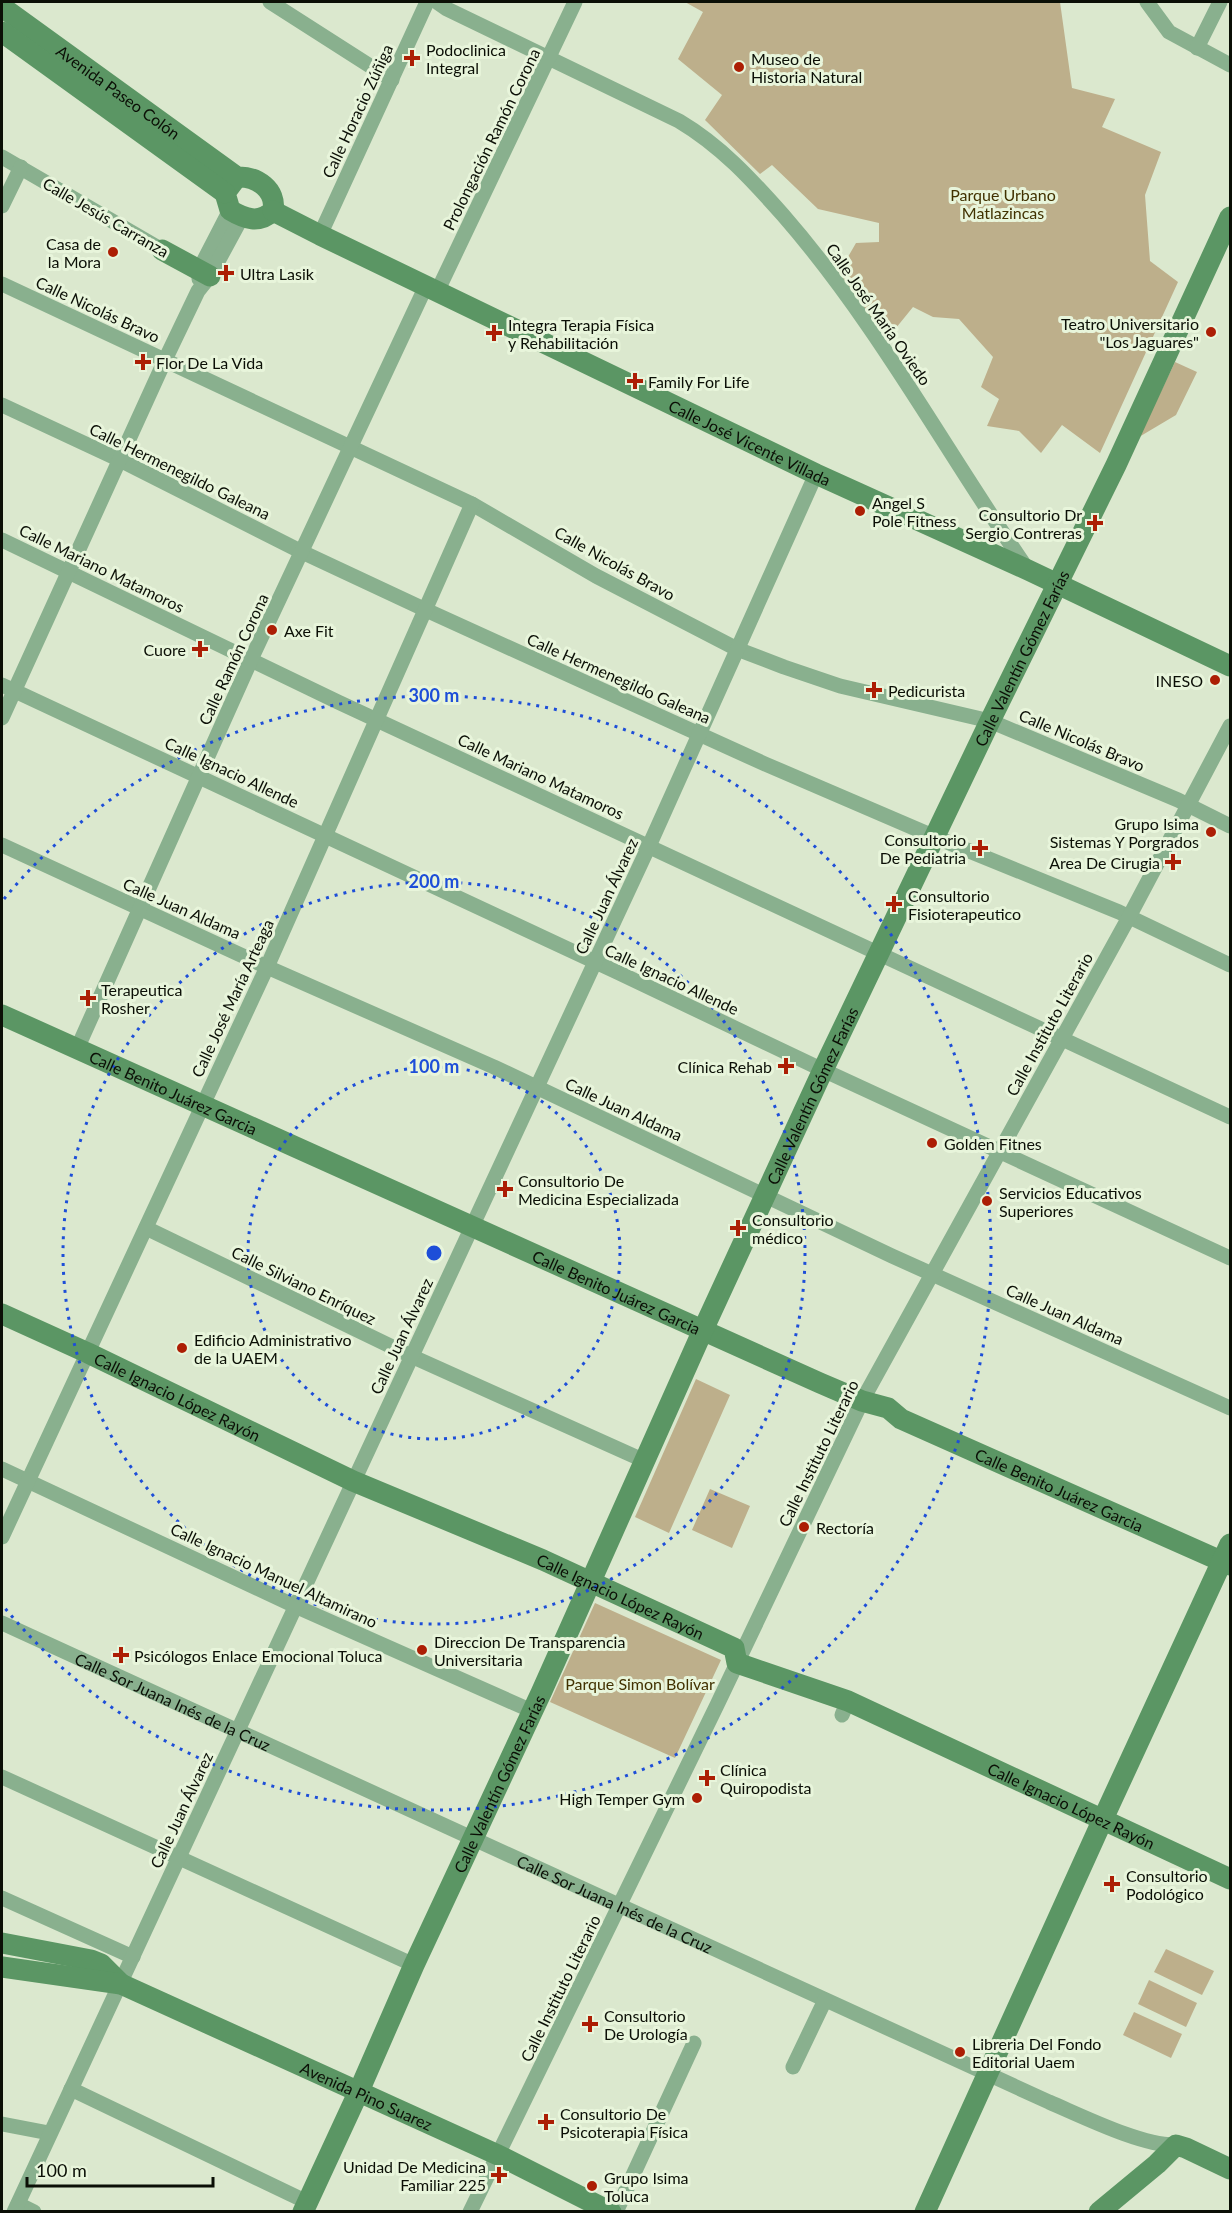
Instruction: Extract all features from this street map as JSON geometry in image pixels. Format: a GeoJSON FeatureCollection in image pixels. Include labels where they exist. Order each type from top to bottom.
{"type":"FeatureCollection","features":[{"type":"Feature","properties":{"kind":"main road","name":"Avenida Paseo Colón"},"geometry":{"type":"LineString","coordinates":[[2,7],[233,199]]}},
{"type":"Feature","properties":{"kind":"main road","name":"Avenida Paseo Colón"},"geometry":{"type":"LineString","coordinates":[[2,32],[233,199]]}},
{"type":"Feature","properties":{"kind":"main road","name":"Avenida Paseo Colón"},"geometry":{"type":"LineString","coordinates":[[233,199],[251,178],[266,188],[274,199],[273,211]]}},
{"type":"Feature","properties":{"kind":"main road"},"geometry":{"type":"LineString","coordinates":[[233,199],[256,219],[273,211]]}},
{"type":"Feature","properties":{"kind":"main road","name":"Calle José Vicente Villada"},"geometry":{"type":"LineString","coordinates":[[273,211],[816,474],[1028,570],[1230,666]]}},
{"type":"Feature","properties":{"kind":"main road","name":"Calle Valentín Gómez Farías"},"geometry":{"type":"LineString","coordinates":[[305,2207],[823,1070],[1116,465],[1230,217]]}},
{"type":"Feature","properties":{"kind":"main road","name":"Calle Jesús Carranza"},"geometry":{"type":"LineString","coordinates":[[162,250],[202,279]]}},
{"type":"Feature","properties":{"kind":"main road","name":"Calle Benito Juárez Garcia"},"geometry":{"type":"LineString","coordinates":[[2,1015],[862,1401],[888,1408],[901,1419],[1228,1557]]}},
{"type":"Feature","properties":{"kind":"main road","name":"Calle Ignacio López Rayón"},"geometry":{"type":"LineString","coordinates":[[2,1314],[88,1353],[352,1481],[543,1560],[734,1648],[737,1663],[1103,1819],[1230,1879]]}},
{"type":"Feature","properties":{"kind":"main road"},"geometry":{"type":"LineString","coordinates":[[926,2211],[1103,1819],[1228,1557]]}},
{"type":"Feature","properties":{"kind":"main road"},"geometry":{"type":"LineString","coordinates":[[2,1943],[91,1960],[101,1964],[121,1984]]}},
{"type":"Feature","properties":{"kind":"main road"},"geometry":{"type":"LineString","coordinates":[[2,1966],[121,1984]]}},
{"type":"Feature","properties":{"kind":"main road","name":"Avenida Pino Suarez"},"geometry":{"type":"LineString","coordinates":[[121,1984],[359,2091],[613,2211]]}},
{"type":"Feature","properties":{"kind":"main road"},"geometry":{"type":"LineString","coordinates":[[1099,2211],[1157,2164],[1176,2145]]}},
{"type":"Feature","properties":{"kind":"main road","name":"Calle Sor Juana Inés de la Cruz"},"geometry":{"type":"LineString","coordinates":[[1176,2145],[1230,2169]]}},
{"type":"Feature","properties":{"kind":"street"},"geometry":{"type":"LineString","coordinates":[[270,2],[392,80]]}},
{"type":"Feature","properties":{"kind":"street","name":"Calle Horacio Zúñiga"},"geometry":{"type":"LineString","coordinates":[[320,235],[427,2]]}},
{"type":"Feature","properties":{"kind":"street","name":"Calle José María Oviedo"},"geometry":{"type":"LineString","coordinates":[[437,2],[549,60],[680,121],[719,148],[751,179],[806,242],[853,303],[1028,570]]}},
{"type":"Feature","properties":{"kind":"street","name":"Prolongación Ramón Corona"},"geometry":{"type":"LineString","coordinates":[[432,289],[549,60],[575,2]]}},
{"type":"Feature","properties":{"kind":"street"},"geometry":{"type":"LineString","coordinates":[[1147,2],[1169,32],[1230,65]]}},
{"type":"Feature","properties":{"kind":"street"},"geometry":{"type":"LineString","coordinates":[[1197,48],[1220,2]]}},
{"type":"Feature","properties":{"kind":"street","name":"Calle Jesús Carranza"},"geometry":{"type":"LineString","coordinates":[[2,157],[162,250]]}},
{"type":"Feature","properties":{"kind":"street"},"geometry":{"type":"LineString","coordinates":[[2,206],[21,167]]}},
{"type":"Feature","properties":{"kind":"street"},"geometry":{"type":"LineString","coordinates":[[2,718],[8,688],[69,570],[120,460],[202,279],[233,199]]}},
{"type":"Feature","properties":{"kind":"street","name":"Calle Nicolás Bravo"},"geometry":{"type":"LineString","coordinates":[[2,284],[472,504],[596,576],[738,649],[784,668],[840,686],[990,722],[1058,748],[1187,804],[1230,826]]}},
{"type":"Feature","properties":{"kind":"street","name":"Calle Ramón Corona"},"geometry":{"type":"LineString","coordinates":[[77,1049],[251,660],[351,447],[432,289]]}},
{"type":"Feature","properties":{"kind":"street","name":"Calle Hermenegildo Galeana"},"geometry":{"type":"LineString","coordinates":[[2,405],[120,460],[302,552],[426,610],[935,837],[1129,916],[1230,965]]}},
{"type":"Feature","properties":{"kind":"street","name":"Calle Juan Álvarez"},"geometry":{"type":"LineString","coordinates":[[16,2207],[649,846],[816,474]]}},
{"type":"Feature","properties":{"kind":"street","name":"Calle José María Arteaga"},"geometry":{"type":"LineString","coordinates":[[2,1537],[267,967],[472,504]]}},
{"type":"Feature","properties":{"kind":"street","name":"Calle Mariano Matamoros"},"geometry":{"type":"LineString","coordinates":[[2,540],[69,570],[376,719],[1230,1118]]}},
{"type":"Feature","properties":{"kind":"street","name":"Calle Ignacio Allende"},"geometry":{"type":"LineString","coordinates":[[8,688],[1230,1258]]}},
{"type":"Feature","properties":{"kind":"street","name":"Calle Instituto Literario"},"geometry":{"type":"LineString","coordinates":[[470,2211],[862,1401],[1129,916],[1230,726]]}},
{"type":"Feature","properties":{"kind":"street","name":"Calle Juan Aldama"},"geometry":{"type":"LineString","coordinates":[[2,845],[536,1087],[933,1275],[1230,1408]]}},
{"type":"Feature","properties":{"kind":"street","name":"Calle Silviano Enríquez"},"geometry":{"type":"LineString","coordinates":[[146,1228],[411,1356],[645,1461]]}},
{"type":"Feature","properties":{"kind":"street","name":"Calle Ignacio Manuel Altamirano"},"geometry":{"type":"LineString","coordinates":[[2,1469],[295,1606],[532,1711]]}},
{"type":"Feature","properties":{"kind":"street","name":"Calle Sor Juana Inés de la Cruz"},"geometry":{"type":"LineString","coordinates":[[2,1623],[987,2074],[1147,2141],[1176,2145]]}},
{"type":"Feature","properties":{"kind":"street"},"geometry":{"type":"LineString","coordinates":[[2,1777],[414,1965]]}},
{"type":"Feature","properties":{"kind":"street"},"geometry":{"type":"LineString","coordinates":[[2,1898],[133,1957]]}},
{"type":"Feature","properties":{"kind":"street"},"geometry":{"type":"LineString","coordinates":[[793,2067],[825,2001]]}},
{"type":"Feature","properties":{"kind":"street"},"geometry":{"type":"LineString","coordinates":[[613,2211],[694,2043]]}},
{"type":"Feature","properties":{"kind":"street"},"geometry":{"type":"LineString","coordinates":[[70,2089],[305,2207]]}},
{"type":"Feature","properties":{"kind":"street"},"geometry":{"type":"LineString","coordinates":[[2,2124],[49,2133]]}},
{"type":"Feature","properties":{"kind":"street"},"geometry":{"type":"LineString","coordinates":[[16,2207],[34,2211]]}},
{"type":"Feature","properties":{"kind":"green space","name":"Parque Urbano Matlazincas"},"geometry":{"type":"Polygon","coordinates":[[[685,2],[1060,2],[1072,88],[1115,99],[1102,127],[1161,152],[1145,195],[1150,261],[1178,282],[1100,453],[1062,425],[1041,453],[1019,431],[987,426],[999,399],[981,387],[993,357],[959,319],[933,317],[913,307],[883,344],[837,276],[856,243],[879,242],[879,223],[818,209],[772,165],[760,174],[705,120],[722,95],[678,59],[703,12],[685,2]]]}},
{"type":"Feature","properties":{"kind":"green space"},"geometry":{"type":"Polygon","coordinates":[[[1175,362],[1197,372],[1176,415],[1139,437],[1175,362]]]}},
{"type":"Feature","properties":{"kind":"green space"},"geometry":{"type":"Polygon","coordinates":[[[696,1379],[730,1395],[669,1533],[635,1517],[696,1379]]]}},
{"type":"Feature","properties":{"kind":"green space"},"geometry":{"type":"Polygon","coordinates":[[[710,1489],[750,1506],[732,1548],[692,1530],[710,1489]]]}},
{"type":"Feature","properties":{"kind":"green space","name":"Parque Simon Bolívar"},"geometry":{"type":"Polygon","coordinates":[[[595,1603],[721,1660],[675,1758],[550,1702],[595,1603]]]}},
{"type":"Feature","properties":{"kind":"green space"},"geometry":{"type":"Polygon","coordinates":[[[1166,1949],[1214,1971],[1202,1995],[1154,1972],[1166,1949]]]}},
{"type":"Feature","properties":{"kind":"green space"},"geometry":{"type":"Polygon","coordinates":[[[1149,1980],[1197,2003],[1186,2027],[1138,2004],[1149,1980]]]}},
{"type":"Feature","properties":{"kind":"green space"},"geometry":{"type":"Polygon","coordinates":[[[1134,2012],[1182,2034],[1171,2058],[1123,2035],[1134,2012]]]}},
{"type":"Feature","properties":{"kind":"place","name":"Podoclinica Integral"},"geometry":{"type":"Point","coordinates":[412,58]}},
{"type":"Feature","properties":{"kind":"place","name":"Museo de Historia Natural"},"geometry":{"type":"Point","coordinates":[739,67]}},
{"type":"Feature","properties":{"kind":"place","name":"Casa de la Mora"},"geometry":{"type":"Point","coordinates":[113,252]}},
{"type":"Feature","properties":{"kind":"place","name":"Ultra Lasik"},"geometry":{"type":"Point","coordinates":[226,273]}},
{"type":"Feature","properties":{"kind":"place","name":"Teatro Universitario \"Los Jaguares\""},"geometry":{"type":"Point","coordinates":[1211,332]}},
{"type":"Feature","properties":{"kind":"place","name":"Integra Terapia Física y Rehabilitación"},"geometry":{"type":"Point","coordinates":[494,333]}},
{"type":"Feature","properties":{"kind":"place","name":"Flor De La Vida"},"geometry":{"type":"Point","coordinates":[143,362]}},
{"type":"Feature","properties":{"kind":"place","name":"Family For Life"},"geometry":{"type":"Point","coordinates":[635,381]}},
{"type":"Feature","properties":{"kind":"place","name":"Angel S Pole Fitness"},"geometry":{"type":"Point","coordinates":[860,511]}},
{"type":"Feature","properties":{"kind":"place","name":"Consultorio Dr Sergio Contreras"},"geometry":{"type":"Point","coordinates":[1095,523]}},
{"type":"Feature","properties":{"kind":"place","name":"Axe Fit"},"geometry":{"type":"Point","coordinates":[272,630]}},
{"type":"Feature","properties":{"kind":"place","name":"Cuore"},"geometry":{"type":"Point","coordinates":[200,649]}},
{"type":"Feature","properties":{"kind":"place","name":"INESO"},"geometry":{"type":"Point","coordinates":[1215,680]}},
{"type":"Feature","properties":{"kind":"place","name":"Pedicurista"},"geometry":{"type":"Point","coordinates":[874,690]}},
{"type":"Feature","properties":{"kind":"place","name":"Grupo Isima Sistemas Y Porgrados"},"geometry":{"type":"Point","coordinates":[1211,832]}},
{"type":"Feature","properties":{"kind":"place","name":"Consultorio De Pediatria"},"geometry":{"type":"Point","coordinates":[980,848]}},
{"type":"Feature","properties":{"kind":"place","name":"Area De Cirugia"},"geometry":{"type":"Point","coordinates":[1173,862]}},
{"type":"Feature","properties":{"kind":"place","name":"Consultorio Fisioterapeutico"},"geometry":{"type":"Point","coordinates":[894,904]}},
{"type":"Feature","properties":{"kind":"place","name":"Terapeutica Rosher"},"geometry":{"type":"Point","coordinates":[88,998]}},
{"type":"Feature","properties":{"kind":"place","name":"Clínica Rehab"},"geometry":{"type":"Point","coordinates":[786,1066]}},
{"type":"Feature","properties":{"kind":"place","name":"Golden Fitnes"},"geometry":{"type":"Point","coordinates":[932,1143]}},
{"type":"Feature","properties":{"kind":"place","name":"Consultorio De Medicina Especializada"},"geometry":{"type":"Point","coordinates":[505,1189]}},
{"type":"Feature","properties":{"kind":"place","name":"Servicios Educativos Superiores"},"geometry":{"type":"Point","coordinates":[987,1201]}},
{"type":"Feature","properties":{"kind":"place","name":"Consultorio médico"},"geometry":{"type":"Point","coordinates":[738,1228]}},
{"type":"Feature","properties":{"kind":"place","name":"Edificio Administrativo de la UAEM"},"geometry":{"type":"Point","coordinates":[182,1348]}},
{"type":"Feature","properties":{"kind":"place","name":"Rectoría"},"geometry":{"type":"Point","coordinates":[804,1527]}},
{"type":"Feature","properties":{"kind":"place","name":"Direccion De Transparencia Universitaria"},"geometry":{"type":"Point","coordinates":[422,1650]}},
{"type":"Feature","properties":{"kind":"place","name":"Psicólogos Enlace Emocional Toluca"},"geometry":{"type":"Point","coordinates":[121,1655]}},
{"type":"Feature","properties":{"kind":"place","name":"Clínica Quiropodista"},"geometry":{"type":"Point","coordinates":[707,1778]}},
{"type":"Feature","properties":{"kind":"place","name":"High Temper Gym"},"geometry":{"type":"Point","coordinates":[697,1798]}},
{"type":"Feature","properties":{"kind":"place","name":"Consultorio Podológico"},"geometry":{"type":"Point","coordinates":[1112,1884]}},
{"type":"Feature","properties":{"kind":"place","name":"Consultorio De Urología"},"geometry":{"type":"Point","coordinates":[590,2024]}},
{"type":"Feature","properties":{"kind":"place","name":"Libreria Del Fondo Editorial Uaem"},"geometry":{"type":"Point","coordinates":[960,2052]}},
{"type":"Feature","properties":{"kind":"place","name":"Consultorio De Psicoterapia Física"},"geometry":{"type":"Point","coordinates":[546,2122]}},
{"type":"Feature","properties":{"kind":"place","name":"Unidad De Medicina Familiar 225"},"geometry":{"type":"Point","coordinates":[499,2175]}},
{"type":"Feature","properties":{"kind":"place","name":"Grupo Isima Toluca"},"geometry":{"type":"Point","coordinates":[592,2186]}}]}
